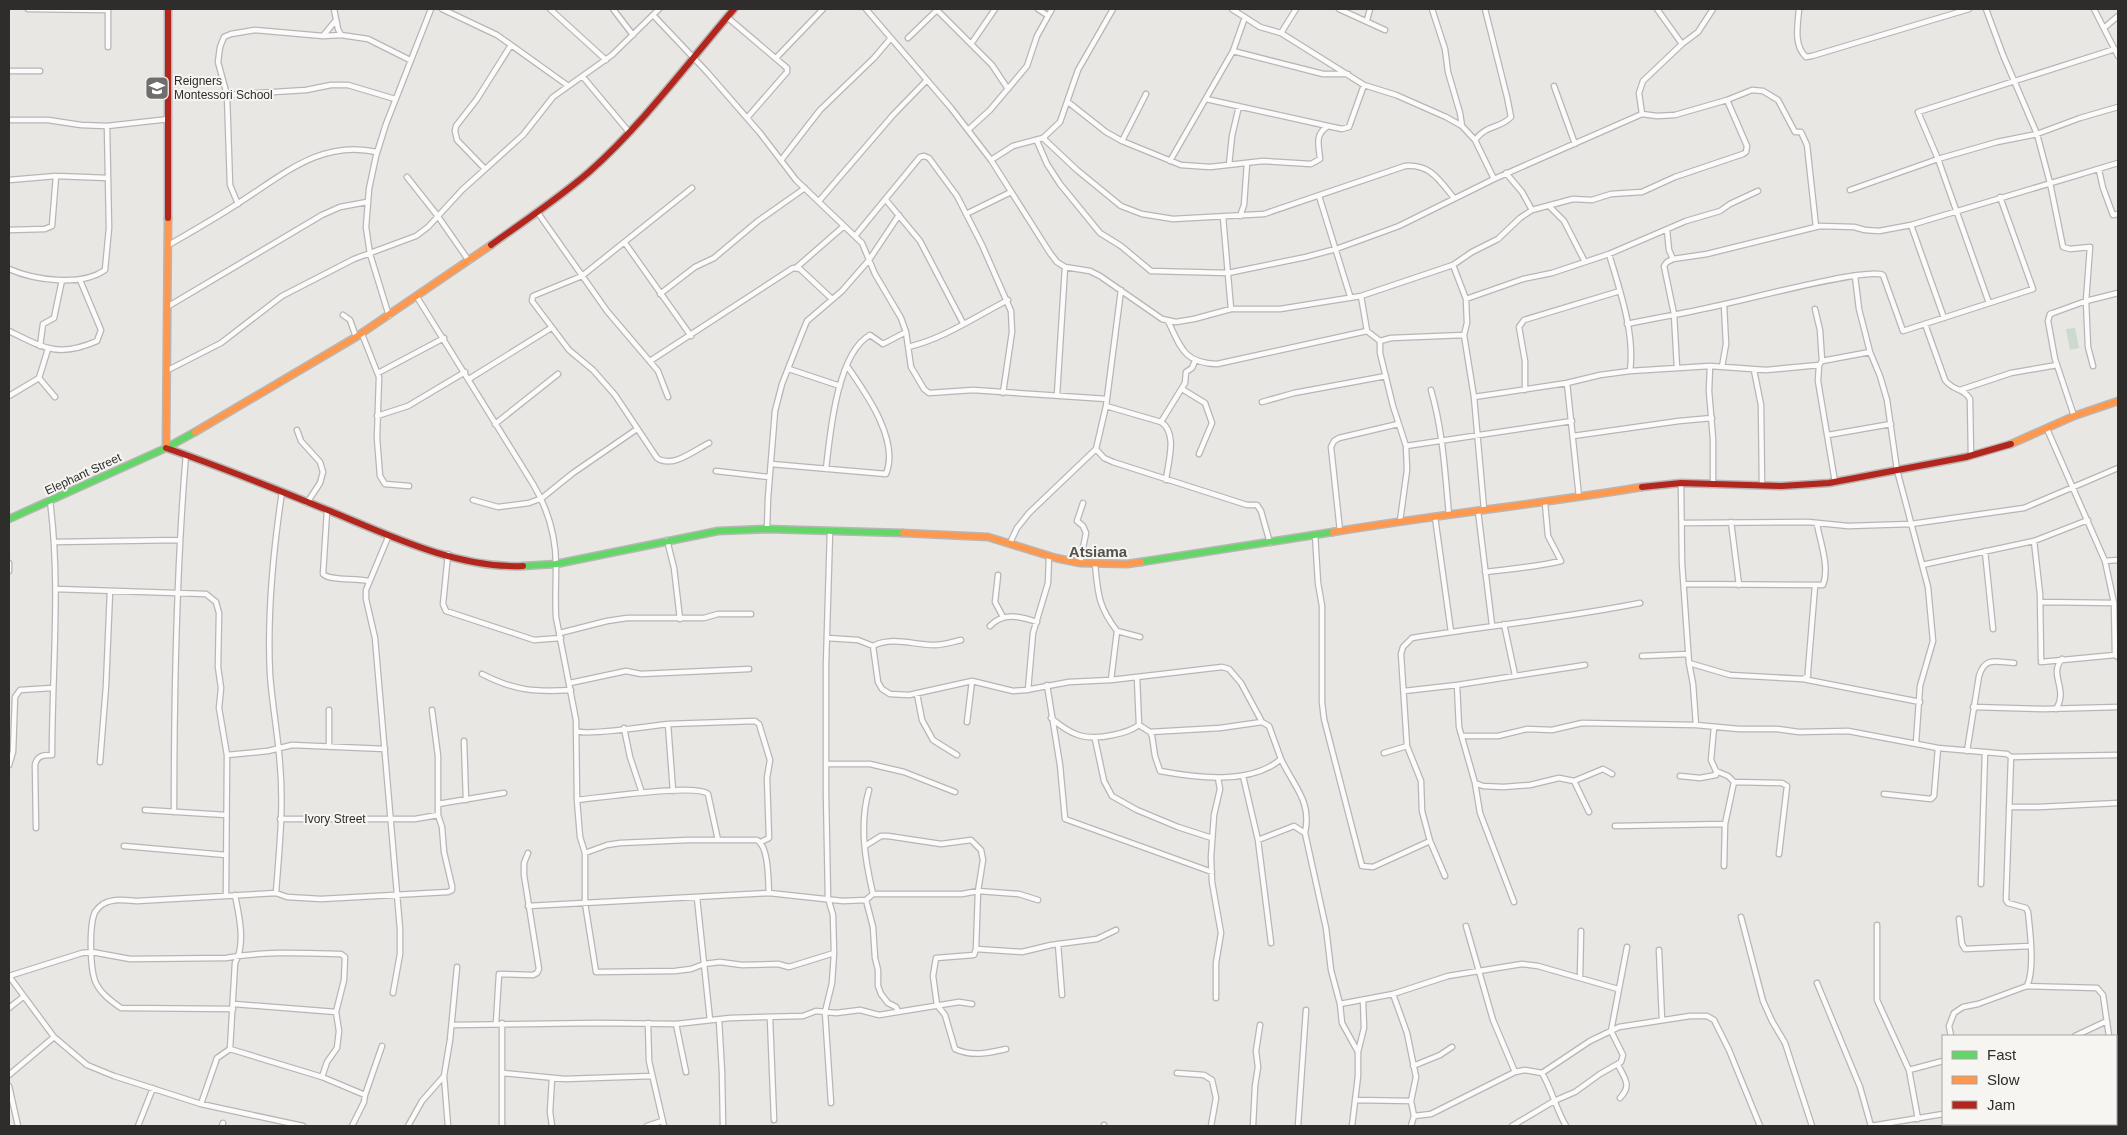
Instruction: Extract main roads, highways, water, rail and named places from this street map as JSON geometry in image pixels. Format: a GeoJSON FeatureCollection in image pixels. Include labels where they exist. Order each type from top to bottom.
{"type":"FeatureCollection","features":[{"type":"Feature","properties":{"kind":"place","name":"Reigners Montessori School"},"geometry":{"type":"Point","coordinates":[157,88]}},
{"type":"Feature","properties":{"kind":"district","name":"Atsiama"},"geometry":{"type":"Point","coordinates":[1098,552]}}]}
